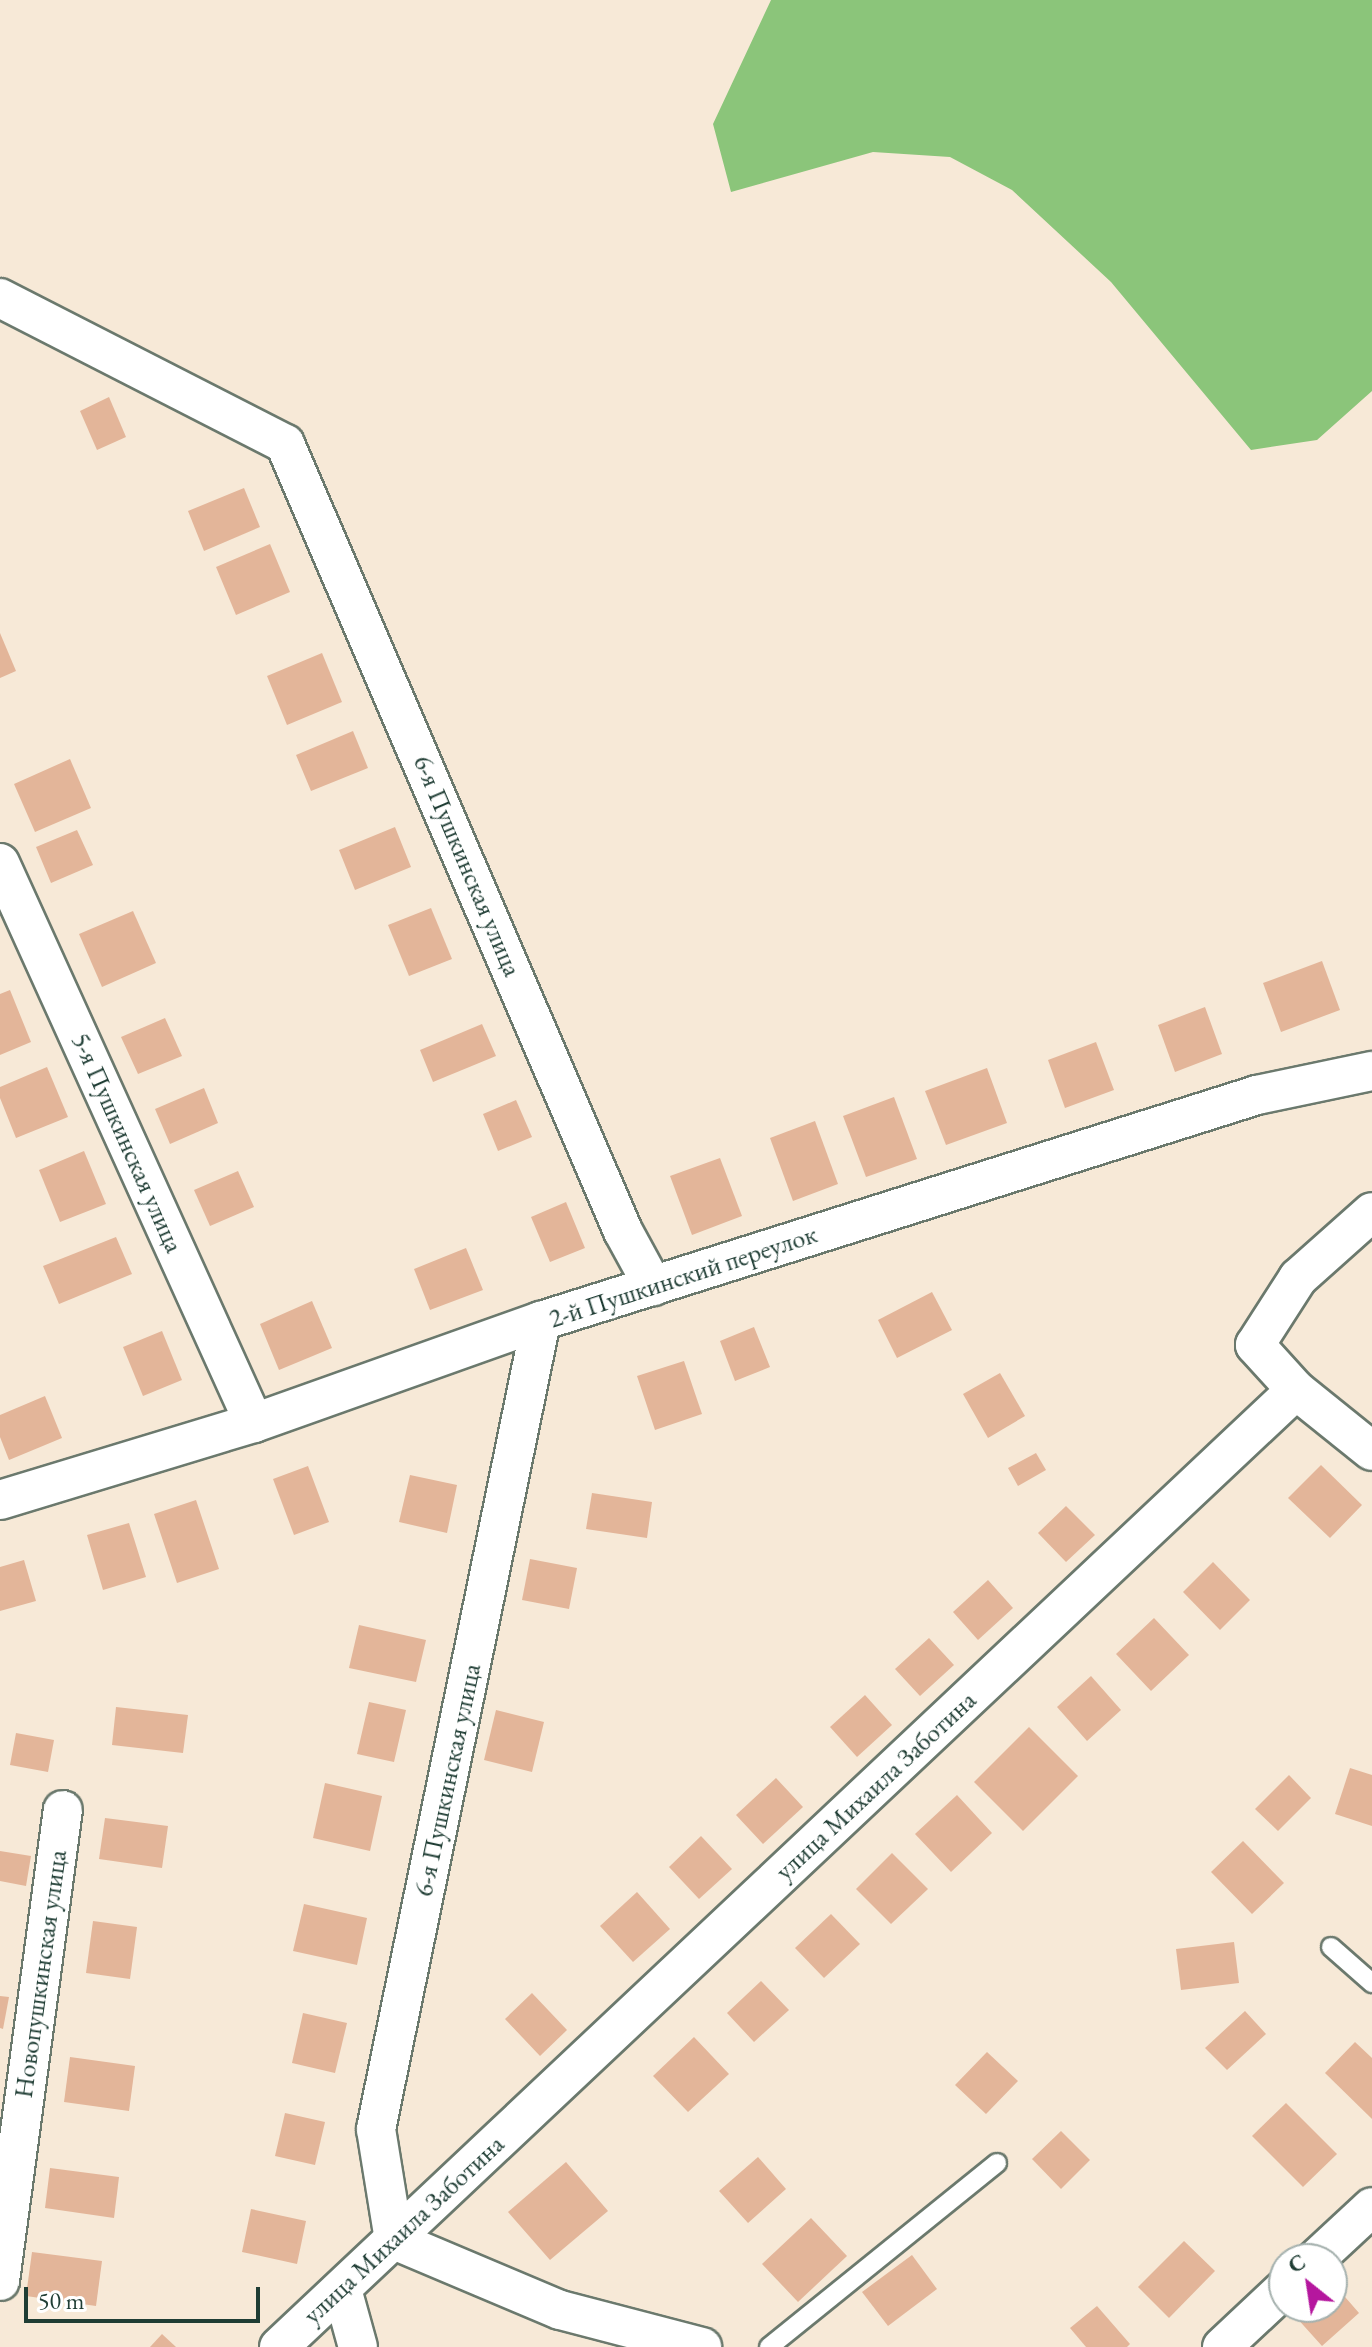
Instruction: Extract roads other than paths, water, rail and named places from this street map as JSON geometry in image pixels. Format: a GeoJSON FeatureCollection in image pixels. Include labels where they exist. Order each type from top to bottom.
{"type":"FeatureCollection","features":[{"type":"Feature","properties":{"kind":"street","name":"6-я Пушкинская улица"},"geometry":{"type":"LineString","coordinates":[[0,298],[285,444],[623,1231],[653,1286]]}},
{"type":"Feature","properties":{"kind":"street","name":"5-я Пушкинская улица"},"geometry":{"type":"LineString","coordinates":[[0,863],[254,1423]]}},
{"type":"Feature","properties":{"kind":"street","name":"2-й Пушкинский переулок"},"geometry":{"type":"LineString","coordinates":[[0,1500],[254,1423],[541,1321],[1257,1095],[1372,1071]]}},
{"type":"Feature","properties":{"kind":"street"},"geometry":{"type":"LineString","coordinates":[[1372,1212],[1298,1278],[1255,1345],[1296,1390],[1372,1451]]}},
{"type":"Feature","properties":{"kind":"street","name":"6-я Пушкинская улица"},"geometry":{"type":"LineString","coordinates":[[394,2240],[376,2129],[541,1321]]}},
{"type":"Feature","properties":{"kind":"street","name":"улица Михаила Заботина"},"geometry":{"type":"LineString","coordinates":[[279,2347],[1296,1390]]}},
{"type":"Feature","properties":{"kind":"street","name":"Новопушкинская улица"},"geometry":{"type":"LineString","coordinates":[[0,2281],[16,2044],[63,1810]]}},
{"type":"Feature","properties":{"kind":"street"},"geometry":{"type":"LineString","coordinates":[[1333,2243],[1372,2207]]}},
{"type":"Feature","properties":{"kind":"street"},"geometry":{"type":"LineString","coordinates":[[394,2240],[560,2310],[702,2347]]}},
{"type":"Feature","properties":{"kind":"street"},"geometry":{"type":"LineString","coordinates":[[342,2289],[358,2347]]}},
{"type":"Feature","properties":{"kind":"street"},"geometry":{"type":"LineString","coordinates":[[1222,2347],[1268,2304]]}},
{"type":"Feature","properties":{"kind":"lane"},"geometry":{"type":"LineString","coordinates":[[1331,1947],[1372,1983]]}},
{"type":"Feature","properties":{"kind":"lane"},"geometry":{"type":"LineString","coordinates":[[769,2347],[997,2163]]}}]}
